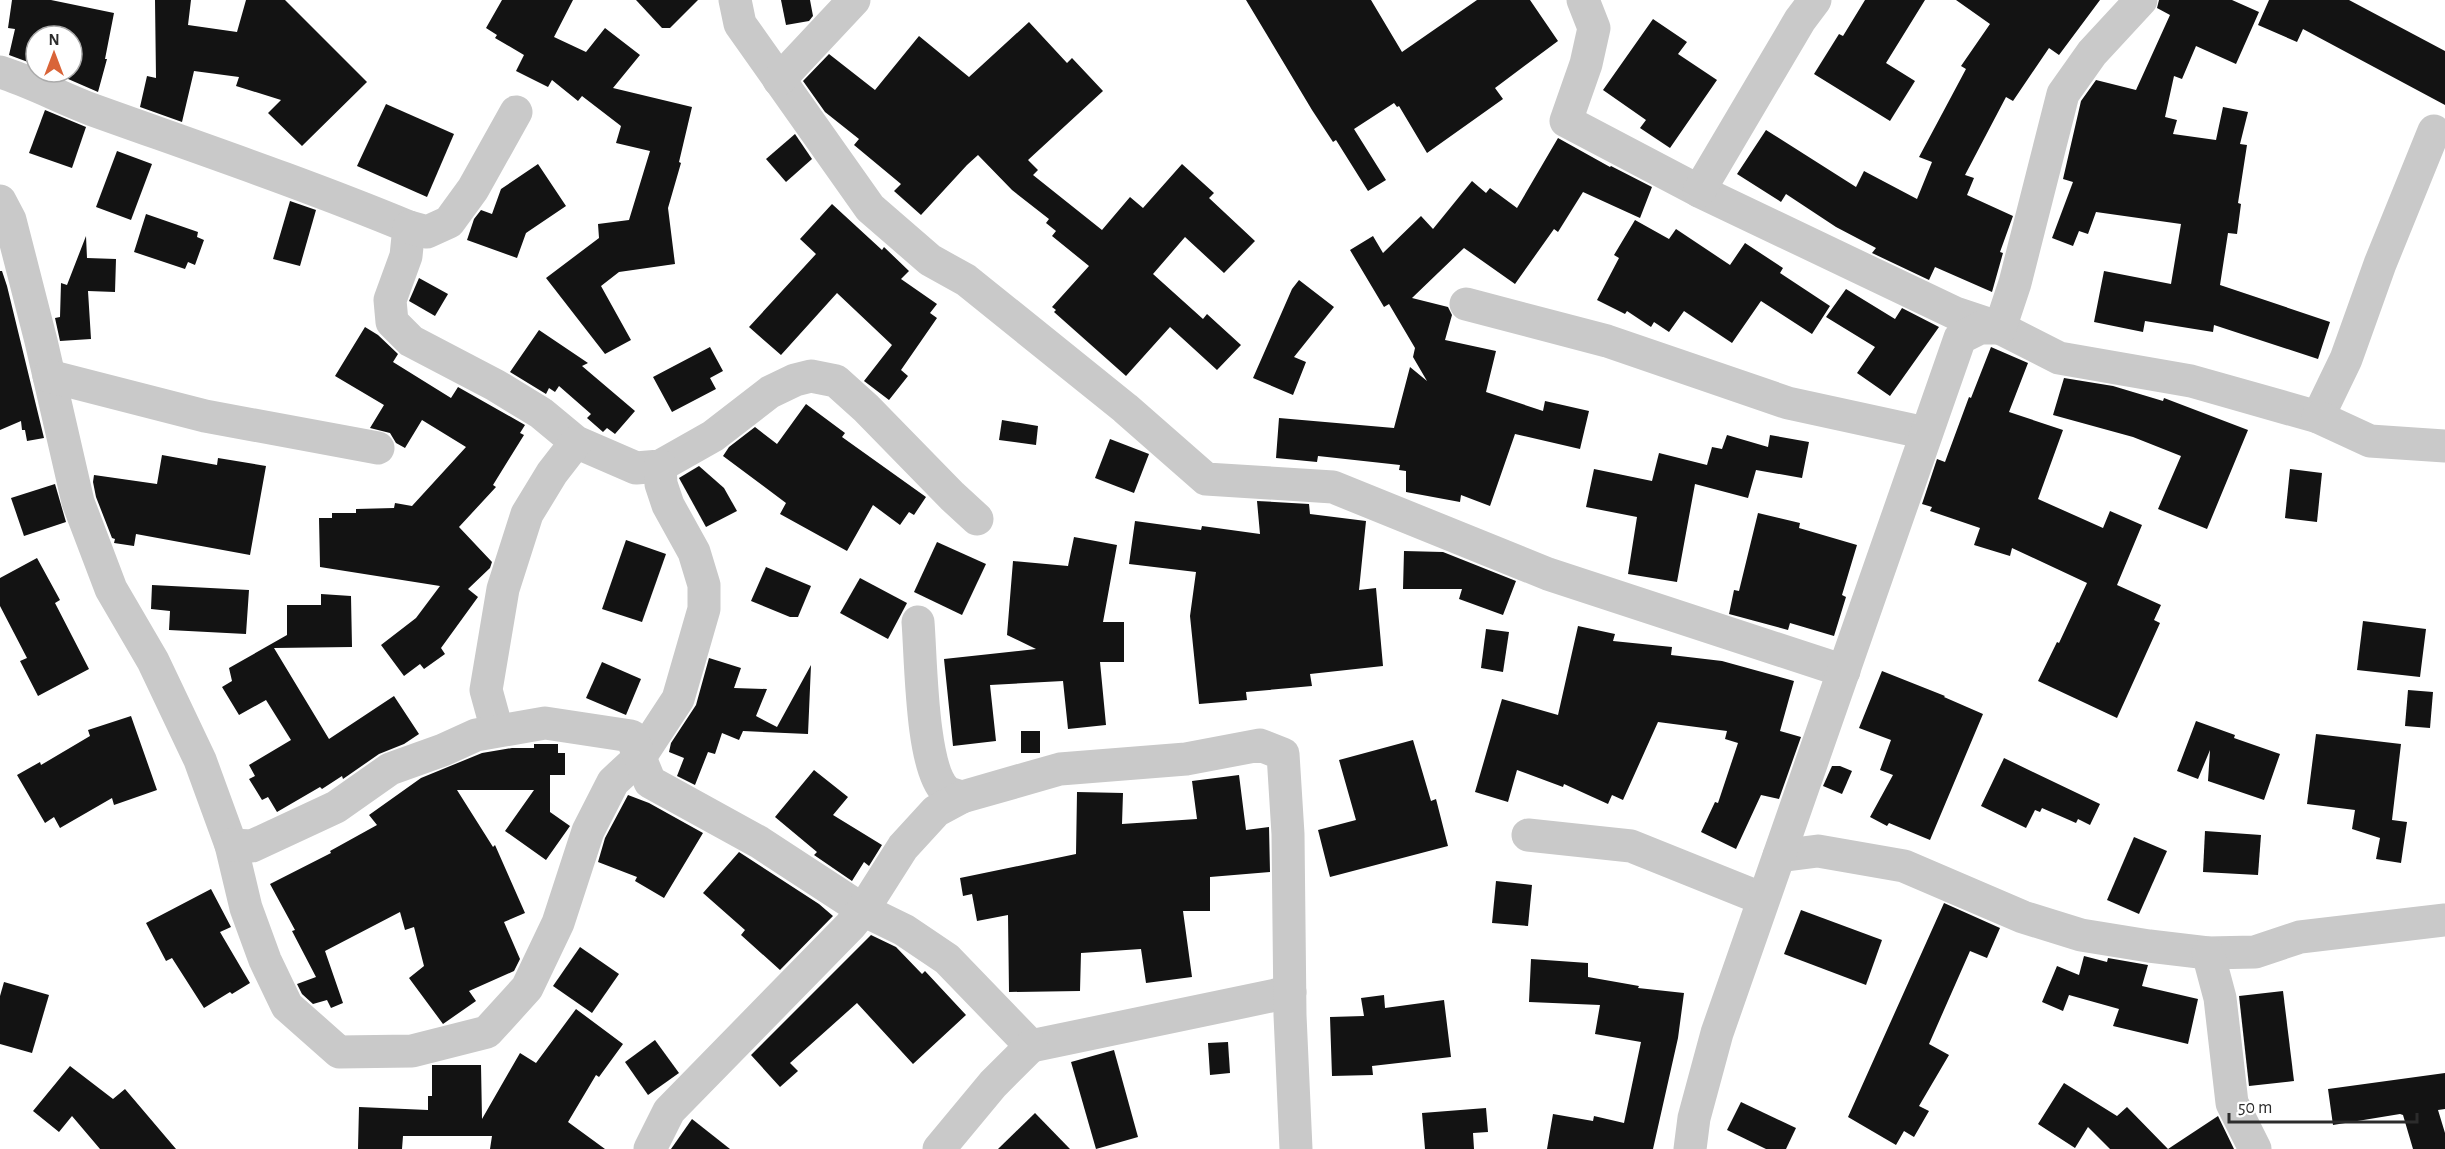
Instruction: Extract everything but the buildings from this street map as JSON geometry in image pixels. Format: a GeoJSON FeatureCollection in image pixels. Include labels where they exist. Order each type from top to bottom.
{"type":"FeatureCollection","features":[{"type":"Feature","properties":{"kind":"street"},"geometry":{"type":"LineString","coordinates":[[735,0],[740,24],[870,208],[930,260],[966,280],[1125,408],[1206,479],[1333,487],[1548,574],[1844,670]]}},
{"type":"Feature","properties":{"kind":"street"},"geometry":{"type":"LineString","coordinates":[[779,80],[854,0]]}},
{"type":"Feature","properties":{"kind":"street"},"geometry":{"type":"LineString","coordinates":[[1583,0],[1594,28],[1586,64],[1566,122],[1699,191],[1956,313],[2000,328],[2059,358],[2191,381],[2318,417],[2370,441],[2445,446]]}},
{"type":"Feature","properties":{"kind":"street"},"geometry":{"type":"LineString","coordinates":[[1699,191],[1800,20],[1815,0]]}},
{"type":"Feature","properties":{"kind":"street"},"geometry":{"type":"LineString","coordinates":[[2000,328],[2015,283],[2063,94],[2092,53],[2142,0]]}},
{"type":"Feature","properties":{"kind":"street"},"geometry":{"type":"LineString","coordinates":[[0,72],[25,80],[90,109],[323,191],[427,232],[449,222],[472,189],[516,112]]}},
{"type":"Feature","properties":{"kind":"street"},"geometry":{"type":"LineString","coordinates":[[2318,417],[2346,359],[2380,264],[2434,130]]}},
{"type":"Feature","properties":{"kind":"street"},"geometry":{"type":"LineString","coordinates":[[0,201],[10,220],[78,502],[111,589],[153,661],[190,740],[231,845],[246,909],[265,960],[287,1006],[339,1052],[412,1051],[487,1032],[527,988],[558,922],[588,831],[613,782],[640,757],[678,699],[704,609],[704,585],[694,552],[668,505],[660,466]]}},
{"type":"Feature","properties":{"kind":"street"},"geometry":{"type":"LineString","coordinates":[[410,227],[406,256],[390,300],[392,322],[411,341],[495,385],[541,413],[576,442],[636,468],[660,466],[713,436],[770,392],[795,380],[811,376],[836,381],[867,408],[977,519]]}},
{"type":"Feature","properties":{"kind":"street"},"geometry":{"type":"LineString","coordinates":[[1466,304],[1607,341],[1788,403],[1926,433]]}},
{"type":"Feature","properties":{"kind":"street"},"geometry":{"type":"LineString","coordinates":[[1690,1149],[1694,1118],[1718,1033],[1960,338],[1980,328],[2000,328]]}},
{"type":"Feature","properties":{"kind":"street"},"geometry":{"type":"LineString","coordinates":[[49,376],[205,416],[378,448]]}},
{"type":"Feature","properties":{"kind":"street"},"geometry":{"type":"LineString","coordinates":[[497,730],[486,690],[503,589],[527,514],[552,473],[576,442]]}},
{"type":"Feature","properties":{"kind":"street"},"geometry":{"type":"LineString","coordinates":[[918,622],[928,741],[933,769],[945,791],[962,797]]}},
{"type":"Feature","properties":{"kind":"street"},"geometry":{"type":"LineString","coordinates":[[231,845],[252,846],[336,807],[390,769],[443,750],[476,735],[545,723],[631,736],[650,783],[759,842],[863,910],[904,930],[947,959],[1031,1046]]}},
{"type":"Feature","properties":{"kind":"street"},"geometry":{"type":"LineString","coordinates":[[650,1149],[669,1110],[863,910],[903,847],[936,811],[962,797],[1060,769],[1186,759],[1260,745],[1283,754],[1288,834],[1290,992],[1296,1149]]}},
{"type":"Feature","properties":{"kind":"street"},"geometry":{"type":"LineString","coordinates":[[1528,835],[1631,846],[1763,899]]}},
{"type":"Feature","properties":{"kind":"street"},"geometry":{"type":"LineString","coordinates":[[1779,856],[1818,851],[1904,866],[2023,917],[2081,935],[2208,953],[2254,952],[2300,937],[2445,920]]}},
{"type":"Feature","properties":{"kind":"street"},"geometry":{"type":"LineString","coordinates":[[2208,953],[2220,998],[2232,1104],[2255,1149]]}},
{"type":"Feature","properties":{"kind":"street"},"geometry":{"type":"LineString","coordinates":[[939,1149],[993,1084],[1031,1046],[1290,992]]}}]}
